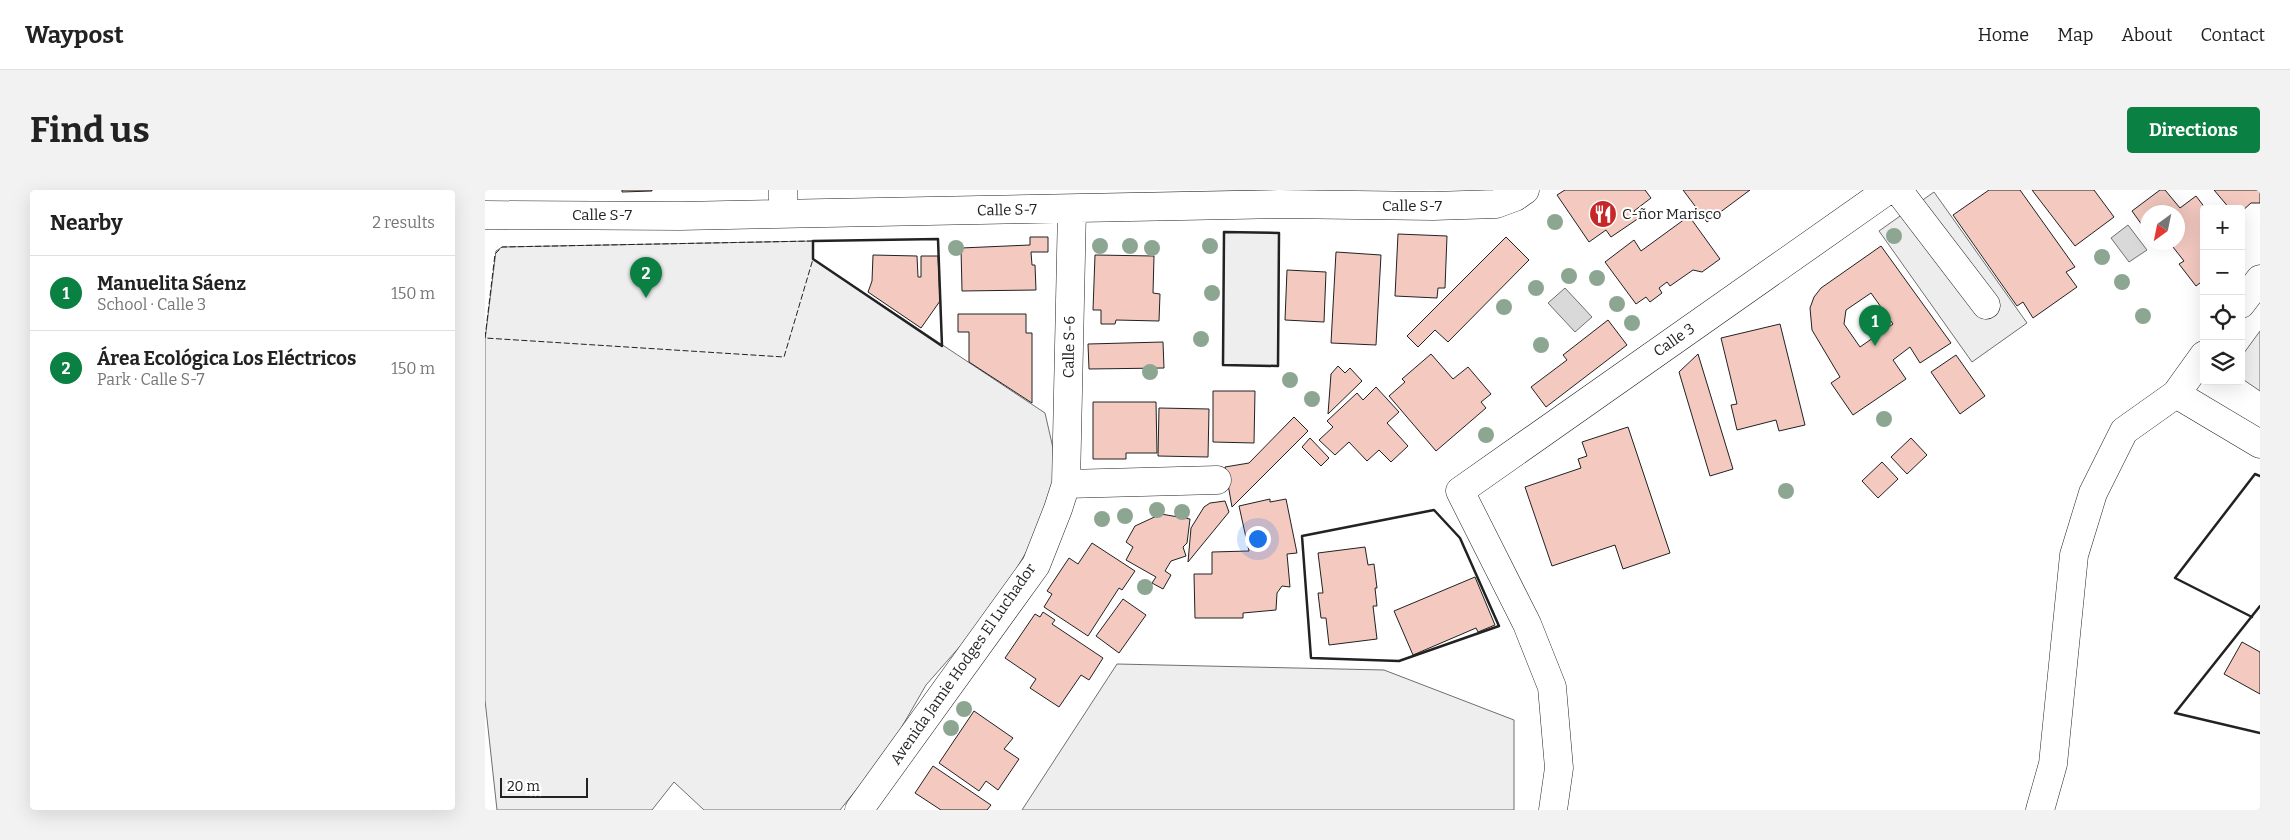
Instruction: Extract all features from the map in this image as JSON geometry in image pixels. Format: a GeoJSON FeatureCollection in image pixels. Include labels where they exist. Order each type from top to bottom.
{"type":"FeatureCollection","features":[{"type":"Feature","properties":{"kind":"street","name":"Calle S-7"},"geometry":{"type":"LineString","coordinates":[[485,214],[680,216],[783,202],[1072,209],[1157,198],[1495,204],[1515,197],[1525,190]]}},
{"type":"Feature","properties":{"kind":"street","name":"Calle 3"},"geometry":{"type":"LineString","coordinates":[[1553,810],[1559,768],[1552,687],[1527,624],[1460,491],[1888,190]]}},
{"type":"Feature","properties":{"kind":"street"},"geometry":{"type":"LineString","coordinates":[[1899,190],[1986,305]]}},
{"type":"Feature","properties":{"kind":"street","name":"Calle S-6"},"geometry":{"type":"LineString","coordinates":[[1066,484],[1072,209]]}},
{"type":"Feature","properties":{"kind":"street"},"geometry":{"type":"LineString","coordinates":[[2245,299],[2260,278]]}},
{"type":"Feature","properties":{"kind":"street"},"geometry":{"type":"LineString","coordinates":[[2040,810],[2053,764],[2074,555],[2093,493],[2124,431],[2176,394],[2200,361]]}},
{"type":"Feature","properties":{"kind":"street"},"geometry":{"type":"LineString","coordinates":[[2176,394],[2260,444]]}},
{"type":"Feature","properties":{"kind":"street"},"geometry":{"type":"LineString","coordinates":[[1066,484],[1217,480]]}},
{"type":"Feature","properties":{"kind":"street","name":"Avenida Jamie Hodges El Luchador"},"geometry":{"type":"LineString","coordinates":[[859,810],[1035,565],[1059,509],[1066,484]]}},
{"type":"Feature","properties":{"kind":"shaded area"},"geometry":{"type":"Polygon","coordinates":[[[1934,192],[2027,323],[1972,362],[1879,231],[1934,192]]]}},
{"type":"Feature","properties":{"kind":"shaded area"},"geometry":{"type":"Polygon","coordinates":[[[2128,225],[2140,241],[2140,250],[2147,250],[2129,262],[2111,238],[2128,225]]]}},
{"type":"Feature","properties":{"kind":"shaded area"},"geometry":{"type":"Polygon","coordinates":[[[1224,232],[1279,233],[1278,366],[1223,365],[1224,232]]]}},
{"type":"Feature","properties":{"kind":"shaded area"},"geometry":{"type":"Polygon","coordinates":[[[813,241],[813,259],[1045,413],[1053,448],[1053,485],[1031,544],[992,610],[926,685],[889,749],[840,810],[704,810],[674,782],[652,810],[497,810],[485,700],[485,340],[496,251],[502,247],[813,241]]]}},
{"type":"Feature","properties":{"kind":"shaded area"},"geometry":{"type":"Polygon","coordinates":[[[1565,288],[1592,317],[1575,332],[1548,303],[1565,288]]]}},
{"type":"Feature","properties":{"kind":"shaded area"},"geometry":{"type":"Polygon","coordinates":[[[2260,331],[2260,391],[2245,381],[2245,352],[2260,331]]]}},
{"type":"Feature","properties":{"kind":"shaded area"},"geometry":{"type":"Polygon","coordinates":[[[1117,664],[1384,670],[1514,720],[1514,810],[1022,810],[1117,664]]]}},
{"type":"Feature","properties":{"kind":"building"},"geometry":{"type":"Polygon","coordinates":[[[622,190],[652,190],[652,191],[622,192],[622,190]]]}},
{"type":"Feature","properties":{"kind":"building","name":"C-ñor Marisco"},"geometry":{"type":"Polygon","coordinates":[[[1565,190],[1645,190],[1651,198],[1634,211],[1639,218],[1611,237],[1606,230],[1589,242],[1557,195],[1565,190]]]}},
{"type":"Feature","properties":{"kind":"building"},"geometry":{"type":"Polygon","coordinates":[[[1683,190],[1750,190],[1707,222],[1683,190]]]}},
{"type":"Feature","properties":{"kind":"building"},"geometry":{"type":"Polygon","coordinates":[[[1989,190],[2020,190],[2075,267],[2066,272],[2077,287],[2033,318],[2023,302],[2017,306],[1953,215],[1989,190]]]}},
{"type":"Feature","properties":{"kind":"building"},"geometry":{"type":"Polygon","coordinates":[[[2032,190],[2094,190],[2114,217],[2075,246],[2032,190]]]}},
{"type":"Feature","properties":{"kind":"building"},"geometry":{"type":"Polygon","coordinates":[[[2160,190],[2165,190],[2178,205],[2140,205],[2160,190]]]}},
{"type":"Feature","properties":{"kind":"building"},"geometry":{"type":"Polygon","coordinates":[[[2214,190],[2260,190],[2260,203],[2251,203],[2245,208],[2245,205],[2227,205],[2214,190]]]}},
{"type":"Feature","properties":{"kind":"building"},"geometry":{"type":"Polygon","coordinates":[[[2196,196],[2203,205],[2200,205],[2200,283],[2196,286],[2179,264],[2184,261],[2175,250],[2185,250],[2184,205],[2196,196]]]}},
{"type":"Feature","properties":{"kind":"building"},"geometry":{"type":"Polygon","coordinates":[[[2140,205],[2140,222],[2132,211],[2140,205]]]}},
{"type":"Feature","properties":{"kind":"building"},"geometry":{"type":"Polygon","coordinates":[[[1689,216],[1720,259],[1702,272],[1693,270],[1670,286],[1667,282],[1659,288],[1662,293],[1650,302],[1646,297],[1636,304],[1605,262],[1634,240],[1641,251],[1689,216]]]}},
{"type":"Feature","properties":{"kind":"building"},"geometry":{"type":"Polygon","coordinates":[[[1398,234],[1447,236],[1445,288],[1438,288],[1437,298],[1395,296],[1398,234]]]}},
{"type":"Feature","properties":{"kind":"building"},"geometry":{"type":"Polygon","coordinates":[[[1030,237],[1048,237],[1048,252],[1031,252],[1032,265],[1035,265],[1036,290],[962,291],[961,248],[1030,245],[1030,237]]]}},
{"type":"Feature","properties":{"kind":"building"},"geometry":{"type":"Polygon","coordinates":[[[1506,237],[1529,260],[1448,342],[1435,330],[1418,347],[1407,336],[1506,237]]]}},
{"type":"Feature","properties":{"kind":"building"},"geometry":{"type":"Polygon","coordinates":[[[1881,246],[1951,343],[1920,363],[1910,347],[1893,360],[1906,379],[1853,415],[1831,383],[1840,377],[1812,330],[1810,308],[1814,297],[1821,288],[1881,246]],[[1871,293],[1846,310],[1844,324],[1860,347],[1893,324],[1871,293]]]}},
{"type":"Feature","properties":{"kind":"building"},"geometry":{"type":"Polygon","coordinates":[[[1336,252],[1381,255],[1376,345],[1331,343],[1336,252]]]}},
{"type":"Feature","properties":{"kind":"building"},"geometry":{"type":"Polygon","coordinates":[[[873,255],[917,256],[918,277],[921,277],[921,256],[938,256],[940,301],[921,328],[868,292],[872,281],[873,255]]]}},
{"type":"Feature","properties":{"kind":"building"},"geometry":{"type":"Polygon","coordinates":[[[1095,255],[1154,256],[1153,293],[1160,294],[1159,321],[1116,320],[1115,324],[1101,324],[1101,310],[1093,310],[1095,255]]]}},
{"type":"Feature","properties":{"kind":"building"},"geometry":{"type":"Polygon","coordinates":[[[1287,270],[1326,272],[1324,322],[1285,320],[1287,270]]]}},
{"type":"Feature","properties":{"kind":"building"},"geometry":{"type":"Polygon","coordinates":[[[958,314],[1026,314],[1026,333],[1032,333],[1032,403],[969,362],[969,332],[958,332],[958,314]]]}},
{"type":"Feature","properties":{"kind":"building"},"geometry":{"type":"Polygon","coordinates":[[[1608,320],[1627,345],[1546,407],[1531,387],[1567,360],[1563,355],[1608,320]]]}},
{"type":"Feature","properties":{"kind":"building"},"geometry":{"type":"Polygon","coordinates":[[[1780,324],[1805,425],[1779,431],[1776,420],[1737,430],[1731,405],[1737,404],[1721,338],[1780,324]]]}},
{"type":"Feature","properties":{"kind":"building"},"geometry":{"type":"Polygon","coordinates":[[[1163,342],[1164,368],[1089,369],[1088,344],[1163,342]]]}},
{"type":"Feature","properties":{"kind":"building"},"geometry":{"type":"Polygon","coordinates":[[[1431,354],[1453,379],[1468,367],[1491,394],[1481,402],[1486,408],[1436,451],[1389,396],[1405,382],[1402,379],[1431,354]]]}},
{"type":"Feature","properties":{"kind":"building"},"geometry":{"type":"Polygon","coordinates":[[[1698,354],[1733,469],[1710,476],[1679,372],[1698,354]]]}},
{"type":"Feature","properties":{"kind":"building"},"geometry":{"type":"Polygon","coordinates":[[[1956,355],[1985,396],[1960,414],[1931,372],[1956,355]]]}},
{"type":"Feature","properties":{"kind":"building"},"geometry":{"type":"Polygon","coordinates":[[[1338,366],[1345,373],[1350,368],[1362,381],[1328,414],[1331,374],[1338,366]]]}},
{"type":"Feature","properties":{"kind":"building"},"geometry":{"type":"Polygon","coordinates":[[[1376,387],[1399,412],[1387,423],[1408,446],[1391,462],[1379,450],[1367,461],[1349,442],[1335,455],[1319,440],[1333,427],[1327,421],[1357,393],[1363,400],[1376,387]]]}},
{"type":"Feature","properties":{"kind":"building"},"geometry":{"type":"Polygon","coordinates":[[[1213,391],[1255,391],[1254,443],[1213,442],[1213,391]]]}},
{"type":"Feature","properties":{"kind":"building"},"geometry":{"type":"Polygon","coordinates":[[[1093,402],[1156,402],[1157,453],[1126,453],[1126,459],[1093,459],[1093,402]]]}},
{"type":"Feature","properties":{"kind":"building"},"geometry":{"type":"Polygon","coordinates":[[[1159,408],[1209,409],[1208,457],[1158,456],[1159,408]]]}},
{"type":"Feature","properties":{"kind":"building"},"geometry":{"type":"Polygon","coordinates":[[[1294,417],[1308,431],[1232,507],[1225,467],[1249,463],[1294,417]]]}},
{"type":"Feature","properties":{"kind":"building"},"geometry":{"type":"Polygon","coordinates":[[[1628,427],[1670,553],[1623,569],[1615,545],[1552,566],[1525,487],[1581,468],[1578,459],[1587,456],[1582,442],[1628,427]]]}},
{"type":"Feature","properties":{"kind":"building"},"geometry":{"type":"Polygon","coordinates":[[[1310,438],[1329,458],[1321,466],[1302,447],[1310,438]]]}},
{"type":"Feature","properties":{"kind":"building"},"geometry":{"type":"Polygon","coordinates":[[[1911,438],[1927,455],[1907,474],[1891,457],[1911,438]]]}},
{"type":"Feature","properties":{"kind":"building"},"geometry":{"type":"Polygon","coordinates":[[[1882,462],[1898,479],[1878,498],[1862,481],[1882,462]]]}},
{"type":"Feature","properties":{"kind":"building"},"geometry":{"type":"Polygon","coordinates":[[[1270,499],[1270,502],[1286,499],[1297,553],[1287,554],[1290,587],[1282,586],[1277,593],[1276,610],[1243,613],[1243,618],[1195,618],[1194,574],[1212,574],[1212,552],[1249,551],[1239,506],[1270,499]]]}},
{"type":"Feature","properties":{"kind":"building"},"geometry":{"type":"Polygon","coordinates":[[[1225,501],[1229,512],[1188,562],[1191,528],[1204,507],[1210,503],[1225,501]]]}},
{"type":"Feature","properties":{"kind":"building"},"geometry":{"type":"Polygon","coordinates":[[[1161,514],[1190,519],[1187,543],[1183,547],[1186,556],[1171,561],[1165,571],[1171,575],[1163,589],[1152,583],[1156,577],[1126,560],[1133,547],[1126,542],[1135,526],[1161,514]]]}},
{"type":"Feature","properties":{"kind":"building"},"geometry":{"type":"Polygon","coordinates":[[[1092,543],[1135,571],[1122,590],[1119,588],[1088,636],[1044,607],[1052,594],[1047,591],[1069,558],[1078,564],[1092,543]]]}},
{"type":"Feature","properties":{"kind":"building"},"geometry":{"type":"Polygon","coordinates":[[[1365,547],[1368,565],[1374,564],[1377,606],[1373,606],[1377,639],[1329,645],[1326,618],[1321,618],[1318,593],[1323,593],[1318,553],[1365,547]]]}},
{"type":"Feature","properties":{"kind":"building"},"geometry":{"type":"Polygon","coordinates":[[[1475,577],[1495,625],[1478,632],[1476,628],[1413,655],[1394,611],[1475,577]]]}},
{"type":"Feature","properties":{"kind":"building"},"geometry":{"type":"Polygon","coordinates":[[[1123,599],[1146,615],[1119,653],[1096,636],[1123,599]]]}},
{"type":"Feature","properties":{"kind":"building"},"geometry":{"type":"Polygon","coordinates":[[[1043,612],[1055,620],[1052,624],[1103,658],[1089,680],[1081,675],[1059,707],[1030,688],[1036,679],[1005,658],[1035,614],[1040,617],[1043,612]]]}},
{"type":"Feature","properties":{"kind":"building"},"geometry":{"type":"Polygon","coordinates":[[[2242,642],[2260,652],[2260,694],[2224,674],[2242,642]]]}},
{"type":"Feature","properties":{"kind":"building"},"geometry":{"type":"Polygon","coordinates":[[[974,711],[1013,738],[1004,749],[1019,759],[998,790],[986,781],[979,791],[939,763],[974,711]]]}},
{"type":"Feature","properties":{"kind":"building"},"geometry":{"type":"Polygon","coordinates":[[[933,766],[991,805],[987,810],[941,810],[915,793],[933,766]]]}},
{"type":"Feature","properties":{"kind":"fence"},"geometry":{"type":"LineString","coordinates":[[813,241],[502,247],[495,254],[485,338],[784,357],[813,259]]}},
{"type":"Feature","properties":{"kind":"wall"},"geometry":{"type":"LineString","coordinates":[[1224,232],[1279,233],[1278,366],[1223,365],[1224,232]]}},
{"type":"Feature","properties":{"kind":"wall"},"geometry":{"type":"LineString","coordinates":[[938,239],[942,346],[813,259],[813,241],[938,239]]}},
{"type":"Feature","properties":{"kind":"wall"},"geometry":{"type":"LineString","coordinates":[[2252,617],[2175,578],[2255,474],[2260,476]]}},
{"type":"Feature","properties":{"kind":"wall"},"geometry":{"type":"LineString","coordinates":[[1434,510],[1460,538],[1499,626],[1399,661],[1311,658],[1302,536],[1434,510]]}},
{"type":"Feature","properties":{"kind":"wall"},"geometry":{"type":"LineString","coordinates":[[2260,606],[2175,713],[2260,733]]}},
{"type":"Feature","properties":{"kind":"place","name":"C-ñor Marisco"},"geometry":{"type":"Point","coordinates":[1603,214]}},
{"type":"Feature","properties":{"kind":"place","name":"Área Ecológica Los Eléctricos"},"geometry":{"type":"Point","coordinates":[646,298]}},
{"type":"Feature","properties":{"kind":"place","name":"Manuelita Sáenz"},"geometry":{"type":"Point","coordinates":[1875,346]}}]}
